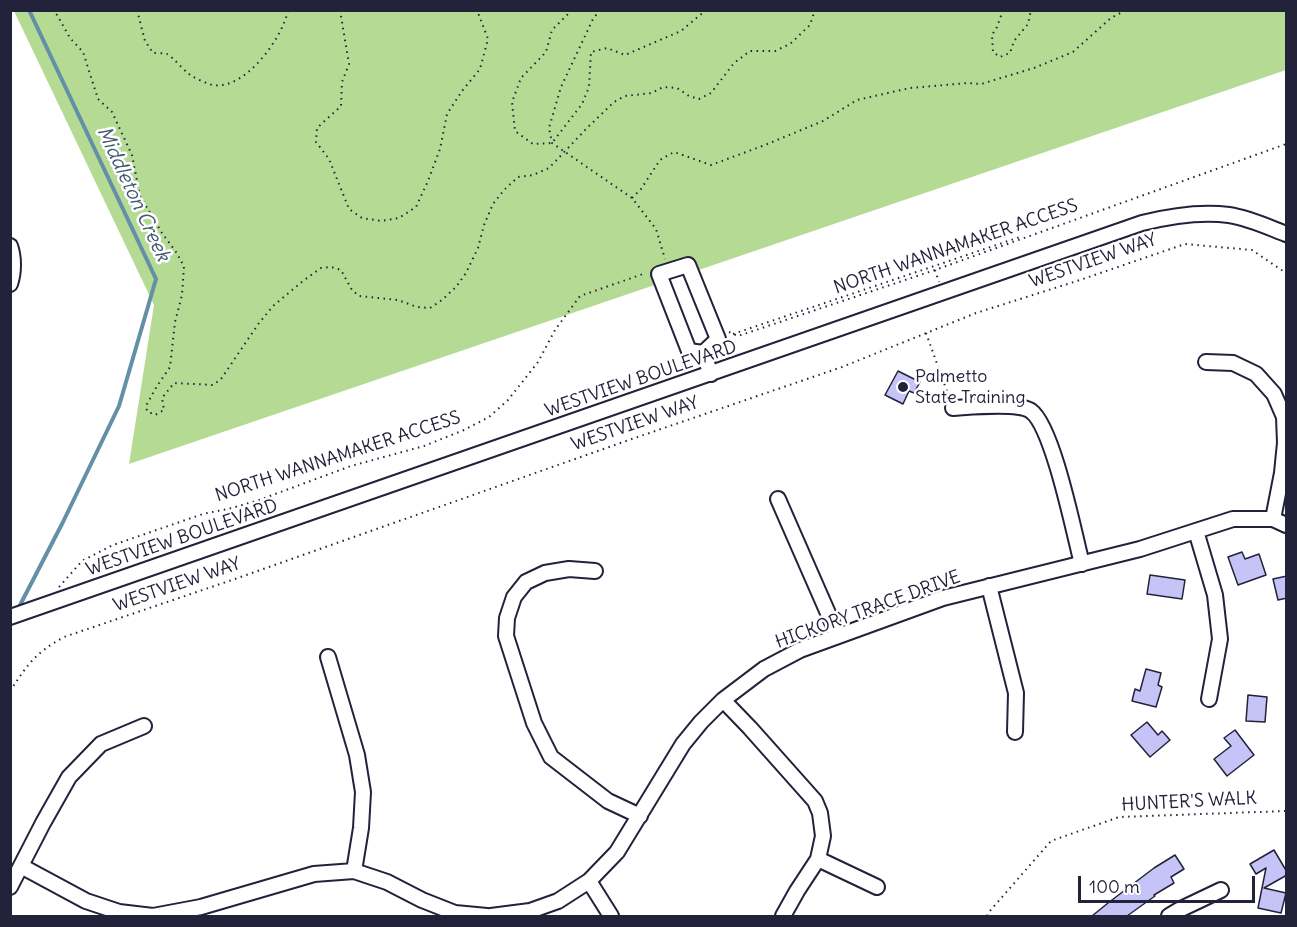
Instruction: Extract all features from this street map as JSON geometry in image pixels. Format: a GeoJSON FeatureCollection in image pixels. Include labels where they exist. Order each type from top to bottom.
{"type":"FeatureCollection","features":[{"type":"Feature","properties":{"kind":"street","name":"WESTVIEW BOULEVARD"},"geometry":{"type":"LineString","coordinates":[[10,617],[1142,223],[1169,216],[1230,215],[1287,234]]}},
{"type":"Feature","properties":{"kind":"street"},"geometry":{"type":"LineString","coordinates":[[10,246],[13,254],[10,284]]}},
{"type":"Feature","properties":{"kind":"street"},"geometry":{"type":"LineString","coordinates":[[688,265],[723,335],[703,353],[689,351],[659,274],[688,265]]}},
{"type":"Feature","properties":{"kind":"street"},"geometry":{"type":"LineString","coordinates":[[703,353],[711,374]]}},
{"type":"Feature","properties":{"kind":"street"},"geometry":{"type":"LineString","coordinates":[[1206,362],[1233,363],[1256,374],[1274,394],[1284,417],[1285,443],[1282,473],[1273,519]]}},
{"type":"Feature","properties":{"kind":"street"},"geometry":{"type":"LineString","coordinates":[[954,408],[1015,406],[1030,411],[1041,423],[1055,459],[1082,564]]}},
{"type":"Feature","properties":{"kind":"street"},"geometry":{"type":"LineString","coordinates":[[778,499],[838,636]]}},
{"type":"Feature","properties":{"kind":"street","name":"HICKORY TRACE DRIVE"},"geometry":{"type":"LineString","coordinates":[[21,866],[86,901],[119,912],[153,916],[201,907],[314,874],[354,871],[387,882],[422,900],[455,913],[489,916],[530,911],[558,901],[590,881],[617,852],[683,744],[701,722],[723,700],[764,669],[800,650],[943,598],[1140,549],[1233,519],[1273,519],[1287,525]]}},
{"type":"Feature","properties":{"kind":"street"},"geometry":{"type":"LineString","coordinates":[[1196,531],[1215,595],[1220,639],[1209,699]]}},
{"type":"Feature","properties":{"kind":"street"},"geometry":{"type":"LineString","coordinates":[[595,571],[570,569],[545,573],[526,582],[514,597],[507,618],[506,636],[534,723],[551,757],[608,801],[639,816]]}},
{"type":"Feature","properties":{"kind":"street"},"geometry":{"type":"LineString","coordinates":[[989,586],[1016,693],[1015,732]]}},
{"type":"Feature","properties":{"kind":"street"},"geometry":{"type":"LineString","coordinates":[[328,657],[357,755],[363,792],[361,828],[354,871]]}},
{"type":"Feature","properties":{"kind":"street"},"geometry":{"type":"LineString","coordinates":[[723,700],[814,801],[820,813],[823,836],[818,859],[783,916]]}},
{"type":"Feature","properties":{"kind":"street"},"geometry":{"type":"LineString","coordinates":[[10,886],[69,777],[101,744],[144,726]]}},
{"type":"Feature","properties":{"kind":"street"},"geometry":{"type":"LineString","coordinates":[[818,859],[877,887]]}},
{"type":"Feature","properties":{"kind":"street"},"geometry":{"type":"LineString","coordinates":[[590,881],[611,916]]}},
{"type":"Feature","properties":{"kind":"street"},"geometry":{"type":"LineString","coordinates":[[1170,916],[1221,890]]}},
{"type":"Feature","properties":{"kind":"path"},"geometry":{"type":"LineString","coordinates":[[52,10],[70,38],[83,52],[98,99],[112,112],[132,155],[140,196],[184,266],[182,295],[175,322],[170,367],[146,406],[147,411],[155,415],[164,410],[162,398],[174,383],[213,385],[222,380],[259,323],[273,306],[321,268],[331,267],[341,270],[352,290],[359,296],[398,300],[417,307],[430,308],[456,287],[466,273],[478,248],[493,204],[518,177],[533,175],[549,168],[587,128],[615,102],[625,96],[652,93],[663,87],[677,87],[688,96],[699,99],[711,93],[734,63],[750,51],[775,51],[790,44],[810,25],[815,10]]}},
{"type":"Feature","properties":{"kind":"path"},"geometry":{"type":"LineString","coordinates":[[137,10],[145,41],[153,53],[168,54],[190,76],[212,85],[228,84],[259,62],[279,35],[288,10]]}},
{"type":"Feature","properties":{"kind":"path"},"geometry":{"type":"LineString","coordinates":[[340,10],[349,64],[342,82],[340,106],[317,128],[316,142],[329,159],[349,209],[362,218],[381,221],[399,218],[416,207],[440,148],[447,114],[480,69],[489,39],[477,10]]}},
{"type":"Feature","properties":{"kind":"path"},"geometry":{"type":"LineString","coordinates":[[572,10],[552,30],[546,52],[521,78],[512,102],[516,131],[533,144],[552,143],[566,151],[632,198],[656,229],[668,266],[678,268]]}},
{"type":"Feature","properties":{"kind":"path"},"geometry":{"type":"LineString","coordinates":[[552,143],[549,128],[561,87],[593,19],[600,10]]}},
{"type":"Feature","properties":{"kind":"path"},"geometry":{"type":"LineString","coordinates":[[552,143],[582,104],[589,87],[591,52],[607,48],[625,55],[681,31],[706,10]]}},
{"type":"Feature","properties":{"kind":"path"},"geometry":{"type":"LineString","coordinates":[[1003,10],[992,34],[993,52],[1000,57],[1010,53],[1014,41],[1028,24],[1031,10]]}},
{"type":"Feature","properties":{"kind":"path"},"geometry":{"type":"LineString","coordinates":[[632,198],[641,189],[660,160],[675,152],[711,165],[765,146],[823,121],[857,100],[910,88],[981,84],[1034,69],[1073,52],[1111,18],[1126,10]]}},
{"type":"Feature","properties":{"kind":"path"},"geometry":{"type":"LineString","coordinates":[[723,335],[733,334],[1074,219],[1287,144]]}},
{"type":"Feature","properties":{"kind":"path","name":"WESTVIEW WAY"},"geometry":{"type":"LineString","coordinates":[[10,691],[30,661],[48,646],[64,637],[842,367],[976,313],[1185,244],[1252,250],[1287,273]]}},
{"type":"Feature","properties":{"kind":"path","name":"NORTH WANNAMAKER ACCESS"},"geometry":{"type":"LineString","coordinates":[[50,603],[61,584],[82,561],[113,545],[203,514],[259,500],[351,466],[424,446],[489,417],[508,400],[538,362],[555,330],[580,296],[646,274]]}},
{"type":"Feature","properties":{"kind":"path"},"geometry":{"type":"LineString","coordinates":[[926,333],[954,408]]}},
{"type":"Feature","properties":{"kind":"path"},"geometry":{"type":"LineString","coordinates":[[723,335],[733,334]]}},
{"type":"Feature","properties":{"kind":"path","name":"HUNTER'S WALK"},"geometry":{"type":"LineString","coordinates":[[987,916],[1051,841],[1119,817],[1287,811]]}},
{"type":"Feature","properties":{"kind":"green space"},"geometry":{"type":"Polygon","coordinates":[[[1286,10],[1286,70],[129,464],[154,305],[14,11],[1286,10]]]}},
{"type":"Feature","properties":{"kind":"building"},"geometry":{"type":"Polygon","coordinates":[[[898,371],[920,382],[914,393],[909,391],[903,404],[885,395],[898,371]]]}},
{"type":"Feature","properties":{"kind":"building"},"geometry":{"type":"Polygon","coordinates":[[[1242,552],[1245,559],[1259,554],[1266,575],[1238,585],[1228,557],[1242,552]]]}},
{"type":"Feature","properties":{"kind":"building"},"geometry":{"type":"Polygon","coordinates":[[[1150,575],[1185,580],[1182,599],[1147,594],[1150,575]]]}},
{"type":"Feature","properties":{"kind":"building"},"geometry":{"type":"Polygon","coordinates":[[[1287,576],[1287,598],[1278,600],[1273,579],[1287,576]]]}},
{"type":"Feature","properties":{"kind":"building"},"geometry":{"type":"Polygon","coordinates":[[[1146,669],[1161,673],[1158,685],[1162,687],[1156,707],[1132,701],[1135,689],[1140,691],[1146,669]]]}},
{"type":"Feature","properties":{"kind":"building"},"geometry":{"type":"Polygon","coordinates":[[[1248,695],[1267,697],[1265,722],[1246,721],[1248,695]]]}},
{"type":"Feature","properties":{"kind":"building"},"geometry":{"type":"Polygon","coordinates":[[[1147,722],[1158,735],[1162,731],[1170,740],[1150,757],[1131,735],[1147,722]]]}},
{"type":"Feature","properties":{"kind":"building"},"geometry":{"type":"Polygon","coordinates":[[[1235,730],[1254,755],[1227,776],[1214,759],[1231,746],[1224,738],[1235,730]]]}},
{"type":"Feature","properties":{"kind":"building"},"geometry":{"type":"Polygon","coordinates":[[[1274,850],[1287,875],[1264,888],[1286,893],[1281,913],[1258,908],[1266,868],[1256,874],[1250,864],[1274,850]]]}},
{"type":"Feature","properties":{"kind":"building"},"geometry":{"type":"Polygon","coordinates":[[[1175,855],[1184,869],[1171,877],[1174,883],[1127,916],[1092,916],[1154,868],[1175,855]]]}},
{"type":"Feature","properties":{"kind":"waterway","name":"Middleton Creek"},"geometry":{"type":"LineString","coordinates":[[18,609],[119,406],[156,279],[29,10]]}},
{"type":"Feature","properties":{"kind":"place","name":"Palmetto State Training"},"geometry":{"type":"Point","coordinates":[903,387]}}]}
